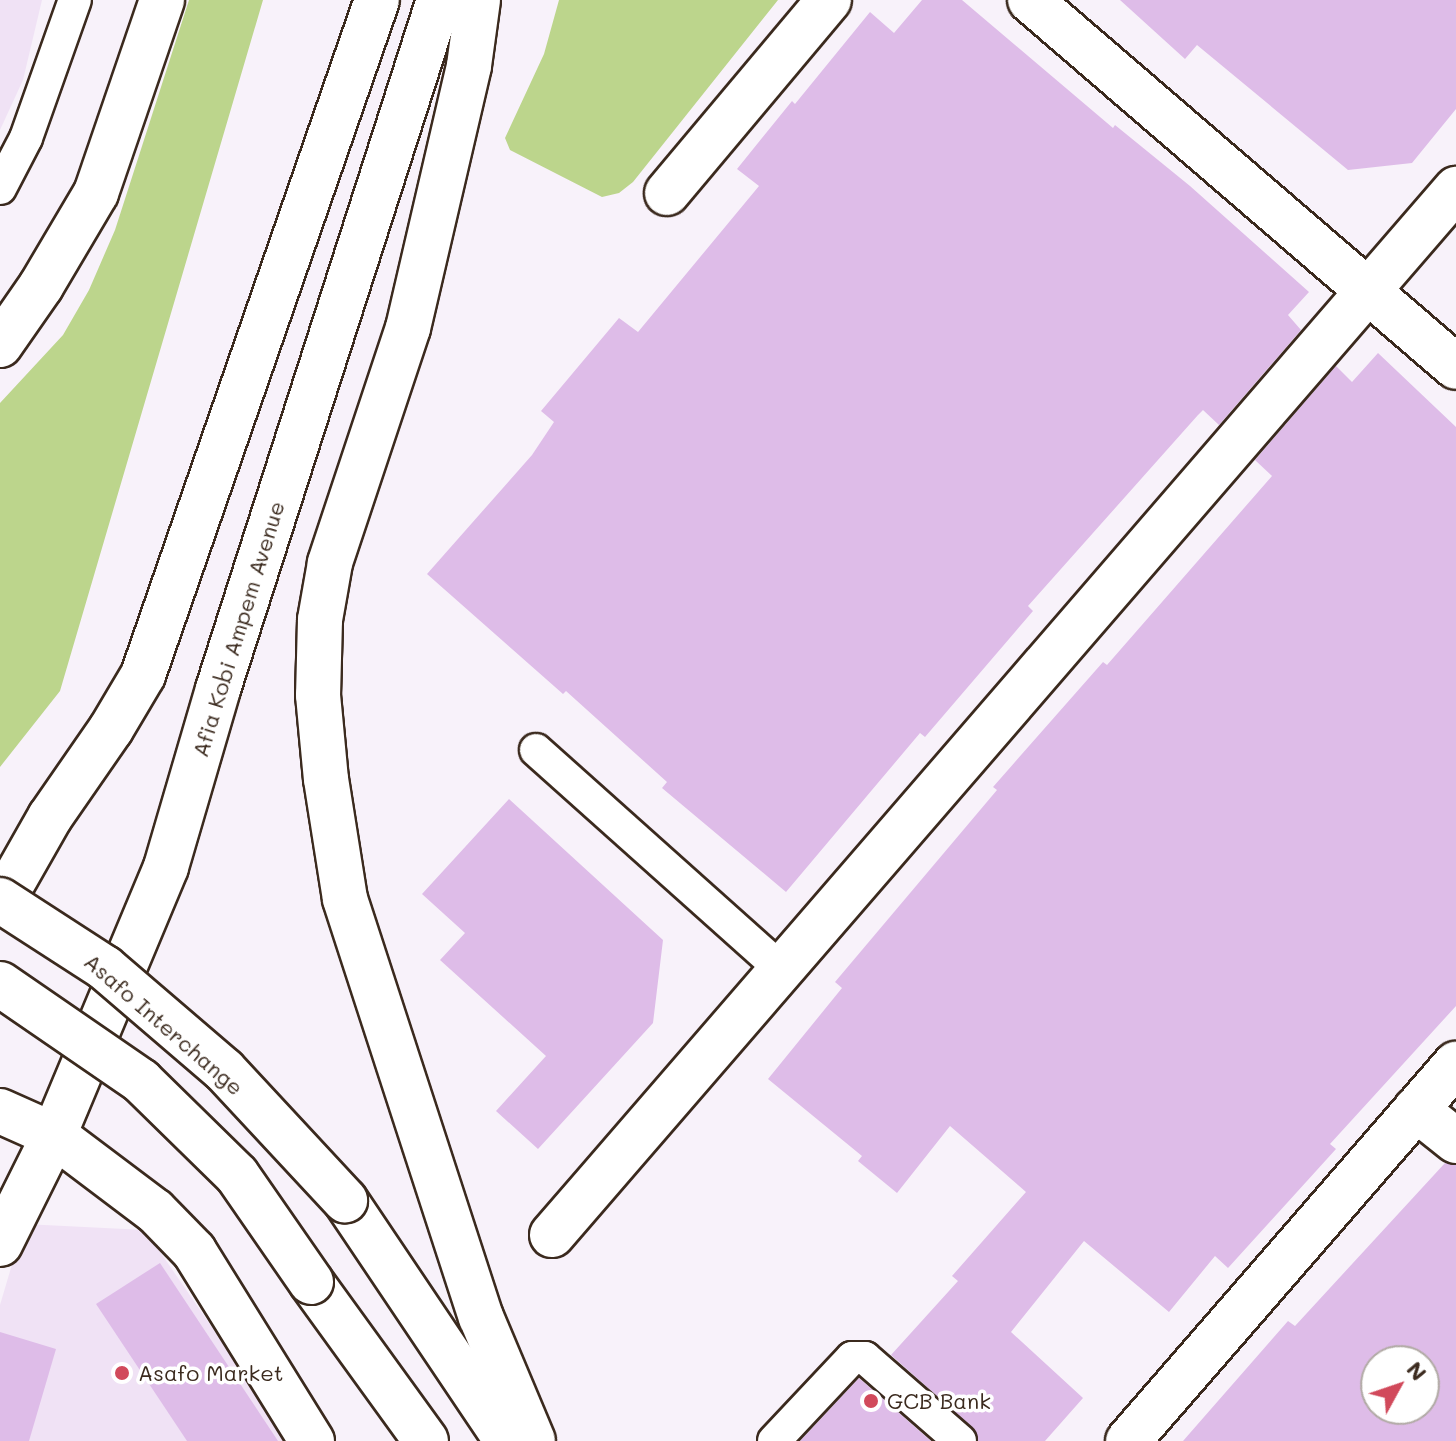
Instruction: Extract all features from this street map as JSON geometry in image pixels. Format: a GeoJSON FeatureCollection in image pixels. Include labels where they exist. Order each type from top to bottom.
{"type":"FeatureCollection","features":[{"type":"Feature","properties":{"kind":"main road"},"geometry":{"type":"LineString","coordinates":[[0,345],[41,286],[96,193],[162,0]]}},
{"type":"Feature","properties":{"kind":"main road"},"geometry":{"type":"LineString","coordinates":[[0,902],[50,817],[111,729],[143,675],[377,0]]}},
{"type":"Feature","properties":{"kind":"main road","name":"Afia Kobi Ampem Avenue"},"geometry":{"type":"LineString","coordinates":[[0,1244],[54,1135],[166,867],[218,689],[439,0]]}},
{"type":"Feature","properties":{"kind":"main road"},"geometry":{"type":"LineString","coordinates":[[478,0],[469,66],[408,328],[330,563],[320,620],[319,709],[345,899],[481,1317],[533,1441]]}},
{"type":"Feature","properties":{"kind":"main road"},"geometry":{"type":"LineString","coordinates":[[667,193],[829,0]]}},
{"type":"Feature","properties":{"kind":"main road"},"geometry":{"type":"LineString","coordinates":[[1030,0],[1456,367]]}},
{"type":"Feature","properties":{"kind":"main road"},"geometry":{"type":"LineString","coordinates":[[552,1235],[1456,189]]}},
{"type":"Feature","properties":{"kind":"main road","name":"Asafo Interchange"},"geometry":{"type":"LineString","coordinates":[[0,902],[105,968],[224,1070],[345,1200],[507,1441]]}},
{"type":"Feature","properties":{"kind":"main road"},"geometry":{"type":"LineString","coordinates":[[0,984],[141,1081],[237,1175],[426,1441]]}},
{"type":"Feature","properties":{"kind":"main road"},"geometry":{"type":"LineString","coordinates":[[1128,1441],[1456,1064]]}},
{"type":"Feature","properties":{"kind":"main road"},"geometry":{"type":"LineString","coordinates":[[1416,1109],[1456,1141]]}},
{"type":"Feature","properties":{"kind":"main road"},"geometry":{"type":"LineString","coordinates":[[0,1111],[54,1135],[155,1211],[194,1251],[312,1441]]}},
{"type":"Feature","properties":{"kind":"lane"},"geometry":{"type":"LineString","coordinates":[[0,188],[26,138],[75,0]]}},
{"type":"Feature","properties":{"kind":"lane"},"geometry":{"type":"LineString","coordinates":[[536,750],[782,970]]}},
{"type":"Feature","properties":{"kind":"lane"},"geometry":{"type":"LineString","coordinates":[[774,1441],[852,1358],[865,1358],[960,1441]]}},
{"type":"Feature","properties":{"kind":"shaded area"},"geometry":{"type":"Polygon","coordinates":[[[0,0],[42,0],[23,80],[0,130],[0,0]]]}},
{"type":"Feature","properties":{"kind":"shaded area","name":"Asafo Market"},"geometry":{"type":"Polygon","coordinates":[[[24,1224],[145,1230],[290,1441],[0,1441],[0,1305],[24,1224]]]}},
{"type":"Feature","properties":{"kind":"green space"},"geometry":{"type":"Polygon","coordinates":[[[189,0],[263,0],[60,691],[0,767],[0,403],[63,335],[89,290],[115,230],[189,0]]]}},
{"type":"Feature","properties":{"kind":"green space"},"geometry":{"type":"Polygon","coordinates":[[[559,0],[778,0],[633,182],[619,193],[602,197],[510,150],[505,138],[544,54],[559,0]]]}},
{"type":"Feature","properties":{"kind":"building"},"geometry":{"type":"Polygon","coordinates":[[[922,0],[962,0],[1113,128],[1115,125],[1190,186],[1309,292],[1288,315],[1301,330],[1219,425],[1203,410],[1198,415],[1028,606],[1033,611],[925,737],[920,733],[786,892],[662,788],[667,782],[566,691],[563,694],[427,574],[532,455],[554,422],[541,411],[619,318],[638,332],[759,186],[737,169],[792,101],[795,104],[870,12],[894,33],[922,0]]]}},
{"type":"Feature","properties":{"kind":"building"},"geometry":{"type":"Polygon","coordinates":[[[1120,0],[1456,0],[1456,109],[1412,163],[1348,170],[1197,45],[1185,59],[1120,0]]]}},
{"type":"Feature","properties":{"kind":"building"},"geometry":{"type":"Polygon","coordinates":[[[1378,353],[1456,427],[1456,1006],[1330,1144],[1336,1149],[1228,1268],[1215,1256],[1169,1312],[1084,1241],[1011,1332],[1083,1398],[1045,1441],[978,1441],[972,1427],[891,1355],[958,1281],[952,1276],[1026,1192],[950,1126],[897,1193],[858,1161],[862,1156],[768,1079],[842,988],[835,982],[997,790],[993,787],[1103,662],[1107,665],[1272,476],[1255,460],[1336,366],[1352,382],[1378,353]]]}},
{"type":"Feature","properties":{"kind":"building"},"geometry":{"type":"Polygon","coordinates":[[[509,799],[663,940],[653,1023],[538,1149],[496,1111],[546,1056],[440,960],[465,933],[422,894],[509,799]]]}},
{"type":"Feature","properties":{"kind":"building"},"geometry":{"type":"Polygon","coordinates":[[[1445,1163],[1456,1165],[1456,1441],[1183,1441],[1288,1321],[1295,1326],[1445,1163]]]}},
{"type":"Feature","properties":{"kind":"building"},"geometry":{"type":"Polygon","coordinates":[[[160,1263],[278,1441],[187,1441],[96,1304],[160,1263]]]}},
{"type":"Feature","properties":{"kind":"building"},"geometry":{"type":"Polygon","coordinates":[[[0,1332],[56,1349],[29,1441],[0,1441],[0,1332]]]}},
{"type":"Feature","properties":{"kind":"building","name":"GCB Bank"},"geometry":{"type":"Polygon","coordinates":[[[859,1378],[931,1441],[800,1441],[859,1378]]]}},
{"type":"Feature","properties":{"kind":"place","name":"Asafo Market"},"geometry":{"type":"Point","coordinates":[122,1373]}},
{"type":"Feature","properties":{"kind":"place","name":"GCB Bank"},"geometry":{"type":"Point","coordinates":[871,1401]}}]}
